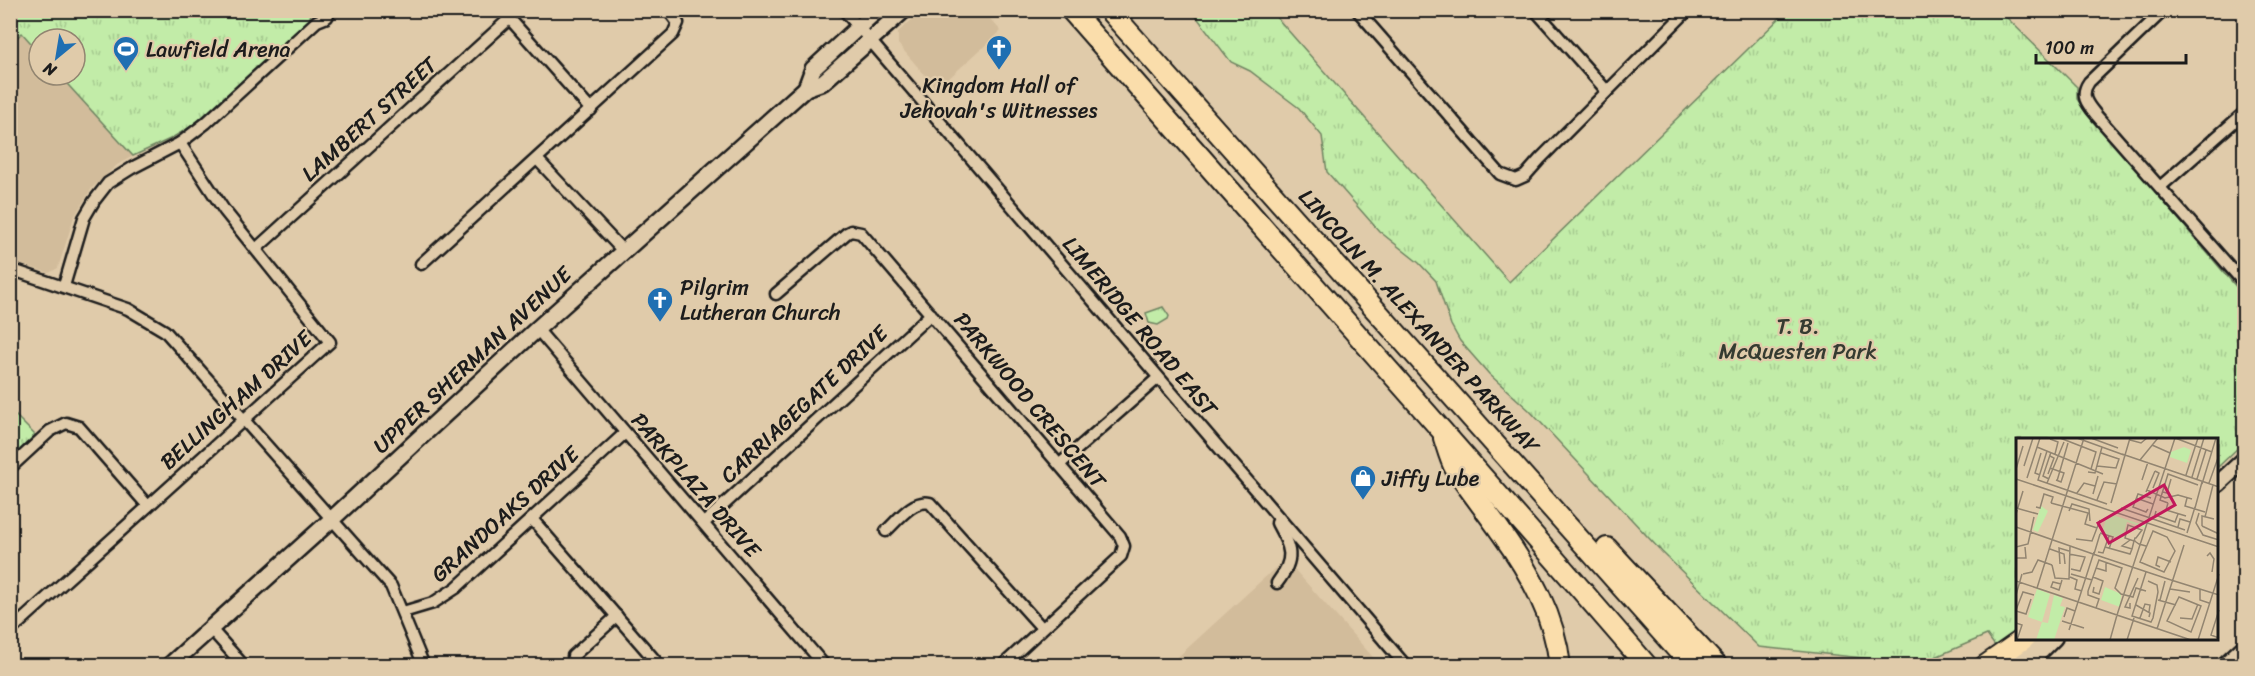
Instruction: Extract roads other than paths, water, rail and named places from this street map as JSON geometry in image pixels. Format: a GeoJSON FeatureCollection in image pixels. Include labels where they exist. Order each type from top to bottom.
{"type":"FeatureCollection","features":[{"type":"Feature","properties":{"kind":"highway"},"geometry":{"type":"LineString","coordinates":[[1071,10],[1521,519],[1647,666]]}},
{"type":"Feature","properties":{"kind":"highway","name":"LINCOLN M. ALEXANDER PARKWAY"},"geometry":{"type":"LineString","coordinates":[[1110,10],[1692,666]]}},
{"type":"Feature","properties":{"kind":"highway"},"geometry":{"type":"LineString","coordinates":[[1410,347],[1436,364],[1717,666]]}},
{"type":"Feature","properties":{"kind":"highway"},"geometry":{"type":"LineString","coordinates":[[1442,432],[1454,466],[1502,533],[1534,585],[1551,621],[1559,651],[1560,666]]}},
{"type":"Feature","properties":{"kind":"highway"},"geometry":{"type":"LineString","coordinates":[[1985,666],[2024,640]]}},
{"type":"Feature","properties":{"kind":"main road","name":"UPPER SHERMAN AVENUE"},"geometry":{"type":"LineString","coordinates":[[806,88],[813,69],[877,10]]}},
{"type":"Feature","properties":{"kind":"main road","name":"UPPER SHERMAN AVENUE"},"geometry":{"type":"LineString","coordinates":[[169,666],[332,520],[537,329],[806,88],[823,82],[904,10]]}},
{"type":"Feature","properties":{"kind":"main road"},"geometry":{"type":"LineString","coordinates":[[2219,482],[2244,460]]}},
{"type":"Feature","properties":{"kind":"main road"},"geometry":{"type":"LineString","coordinates":[[2005,666],[2034,640]]}},
{"type":"Feature","properties":{"kind":"main road"},"geometry":{"type":"LineString","coordinates":[[2026,666],[2053,640]]}},
{"type":"Feature","properties":{"kind":"street"},"geometry":{"type":"LineString","coordinates":[[64,286],[84,218],[108,183],[180,143],[206,123],[317,21],[327,17],[330,10]]}},
{"type":"Feature","properties":{"kind":"street"},"geometry":{"type":"LineString","coordinates":[[421,264],[673,34],[678,23],[668,10]]}},
{"type":"Feature","properties":{"kind":"street","name":"LIMERIDGE ROAD EAST"},"geometry":{"type":"LineString","coordinates":[[844,10],[1406,666]]}},
{"type":"Feature","properties":{"kind":"street"},"geometry":{"type":"LineString","coordinates":[[1357,10],[1500,174],[1511,179],[1526,176],[1606,90],[1688,10]]}},
{"type":"Feature","properties":{"kind":"street"},"geometry":{"type":"LineString","coordinates":[[1535,10],[1606,90]]}},
{"type":"Feature","properties":{"kind":"street"},"geometry":{"type":"LineString","coordinates":[[2164,10],[2089,82],[2084,94],[2086,102],[2244,283]]}},
{"type":"Feature","properties":{"kind":"street"},"geometry":{"type":"LineString","coordinates":[[506,15],[591,110]]}},
{"type":"Feature","properties":{"kind":"street","name":"LAMBERT STREET"},"geometry":{"type":"LineString","coordinates":[[256,249],[506,15]]}},
{"type":"Feature","properties":{"kind":"street"},"geometry":{"type":"LineString","coordinates":[[2160,187],[2244,113]]}},
{"type":"Feature","properties":{"kind":"street","name":"BELLINGHAM DRIVE"},"geometry":{"type":"LineString","coordinates":[[10,631],[330,342],[224,210],[180,143]]}},
{"type":"Feature","properties":{"kind":"street"},"geometry":{"type":"LineString","coordinates":[[537,159],[624,252]]}},
{"type":"Feature","properties":{"kind":"street","name":"PARKWOOD CRESCENT"},"geometry":{"type":"LineString","coordinates":[[776,294],[847,233],[855,232],[866,238],[1124,542],[1124,551],[1002,666]]}},
{"type":"Feature","properties":{"kind":"street"},"geometry":{"type":"LineString","coordinates":[[10,270],[128,309],[165,332],[244,418],[391,586],[424,666]]}},
{"type":"Feature","properties":{"kind":"street","name":"CARRIAGEGATE DRIVE"},"geometry":{"type":"LineString","coordinates":[[704,523],[931,314]]}},
{"type":"Feature","properties":{"kind":"street","name":"PARKPLAZA DRIVE"},"geometry":{"type":"LineString","coordinates":[[537,329],[825,666]]}},
{"type":"Feature","properties":{"kind":"street"},"geometry":{"type":"LineString","coordinates":[[1060,464],[1158,378]]}},
{"type":"Feature","properties":{"kind":"street"},"geometry":{"type":"LineString","coordinates":[[10,468],[50,431],[66,423],[79,427],[148,506]]}},
{"type":"Feature","properties":{"kind":"street","name":"GRANDOAKS DRIVE"},"geometry":{"type":"LineString","coordinates":[[403,612],[434,603],[456,588],[625,433]]}},
{"type":"Feature","properties":{"kind":"street"},"geometry":{"type":"LineString","coordinates":[[886,531],[915,505],[930,503],[1042,628]]}},
{"type":"Feature","properties":{"kind":"street"},"geometry":{"type":"LineString","coordinates":[[1267,505],[1289,544],[1288,566],[1277,583]]}},
{"type":"Feature","properties":{"kind":"street"},"geometry":{"type":"LineString","coordinates":[[532,519],[660,666]]}},
{"type":"Feature","properties":{"kind":"street"},"geometry":{"type":"LineString","coordinates":[[573,656],[617,616]]}},
{"type":"Feature","properties":{"kind":"street"},"geometry":{"type":"LineString","coordinates":[[210,628],[244,666]]}},
{"type":"Feature","properties":{"kind":"street"},"geometry":{"type":"LineString","coordinates":[[2220,666],[2243,647]]}},
{"type":"Feature","properties":{"kind":"place","name":"Kingdom Hall of Jehovah's Witnesses"},"geometry":{"type":"Point","coordinates":[999,71]}},
{"type":"Feature","properties":{"kind":"place","name":"Lawfield Arena"},"geometry":{"type":"Point","coordinates":[126,72]}},
{"type":"Feature","properties":{"kind":"place","name":"Pilgrim Lutheran Church"},"geometry":{"type":"Point","coordinates":[660,323]}},
{"type":"Feature","properties":{"kind":"place","name":"Jiffy Lube"},"geometry":{"type":"Point","coordinates":[1363,501]}},
{"type":"Feature","properties":{"kind":"park label","name":"T. B. McQuesten Park"},"geometry":{"type":"Point","coordinates":[1798,338]}}]}
